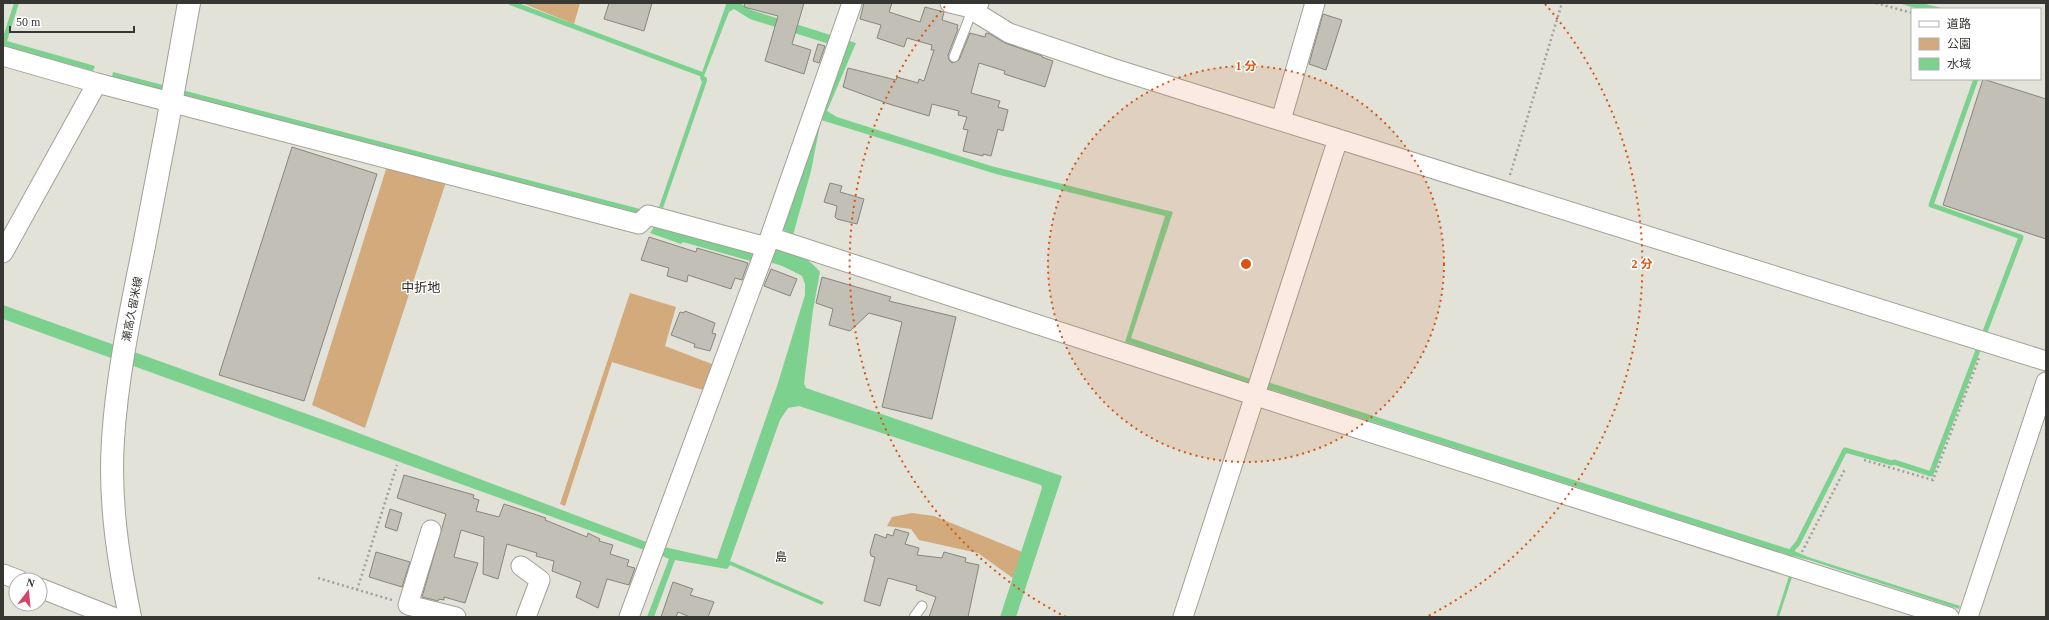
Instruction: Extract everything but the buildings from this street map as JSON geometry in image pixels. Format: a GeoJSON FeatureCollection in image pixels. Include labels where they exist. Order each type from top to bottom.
{"type":"FeatureCollection","features":[{"type":"Feature","properties":{"kind":"main road","name":"瀬高久留米線"},"geometry":{"type":"LineString","coordinates":[[130,617],[117,556],[113,497],[113,440],[123,355],[173,95],[189,3]]}},
{"type":"Feature","properties":{"kind":"street"},"geometry":{"type":"LineString","coordinates":[[629,617],[768,242],[852,3]]}},
{"type":"Feature","properties":{"kind":"street"},"geometry":{"type":"LineString","coordinates":[[1281,120],[1315,3]]}},
{"type":"Feature","properties":{"kind":"street"},"geometry":{"type":"LineString","coordinates":[[967,6],[1009,33],[1112,68],[2046,361]]}},
{"type":"Feature","properties":{"kind":"street"},"geometry":{"type":"LineString","coordinates":[[3,56],[97,83],[173,95],[639,224],[648,215],[768,242],[1949,617]]}},
{"type":"Feature","properties":{"kind":"street"},"geometry":{"type":"LineString","coordinates":[[3,253],[97,83]]}},
{"type":"Feature","properties":{"kind":"street"},"geometry":{"type":"LineString","coordinates":[[1183,617],[1256,396],[1338,139]]}},
{"type":"Feature","properties":{"kind":"street"},"geometry":{"type":"LineString","coordinates":[[1968,617],[2046,382]]}},
{"type":"Feature","properties":{"kind":"street"},"geometry":{"type":"LineString","coordinates":[[431,530],[408,605],[456,617]]}},
{"type":"Feature","properties":{"kind":"street"},"geometry":{"type":"LineString","coordinates":[[521,566],[540,580],[526,617]]}},
{"type":"Feature","properties":{"kind":"street"},"geometry":{"type":"LineString","coordinates":[[48,591],[113,617]]}},
{"type":"Feature","properties":{"kind":"lane"},"geometry":{"type":"LineString","coordinates":[[954,57],[967,6]]}},
{"type":"Feature","properties":{"kind":"lane"},"geometry":{"type":"LineString","coordinates":[[914,617],[922,606]]}},
{"type":"Feature","properties":{"kind":"path"},"geometry":{"type":"LineString","coordinates":[[1505,191],[1562,3]]}},
{"type":"Feature","properties":{"kind":"path"},"geometry":{"type":"LineString","coordinates":[[1876,3],[1911,13]]}},
{"type":"Feature","properties":{"kind":"path"},"geometry":{"type":"LineString","coordinates":[[1864,460],[1934,480],[1985,342]]}},
{"type":"Feature","properties":{"kind":"path"},"geometry":{"type":"LineString","coordinates":[[357,590],[397,466]]}},
{"type":"Feature","properties":{"kind":"path"},"geometry":{"type":"LineString","coordinates":[[1796,568],[1803,548],[1845,469]]}},
{"type":"Feature","properties":{"kind":"path"},"geometry":{"type":"LineString","coordinates":[[318,578],[408,605]]}},
{"type":"Feature","properties":{"kind":"green space"},"geometry":{"type":"Polygon","coordinates":[[[522,3],[580,3],[574,24],[522,3]]]}},
{"type":"Feature","properties":{"kind":"green space"},"geometry":{"type":"Polygon","coordinates":[[[387,166],[446,182],[365,428],[312,405],[387,166]]]}},
{"type":"Feature","properties":{"kind":"green space"},"geometry":{"type":"Polygon","coordinates":[[[630,293],[676,307],[665,346],[717,366],[706,391],[612,362],[565,506],[560,504],[630,293]]]}},
{"type":"Feature","properties":{"kind":"green space"},"geometry":{"type":"Polygon","coordinates":[[[912,513],[934,516],[1022,552],[1014,579],[978,553],[919,540],[911,529],[887,526],[892,517],[912,513]]]}},
{"type":"Feature","properties":{"kind":"water"},"geometry":{"type":"Polygon","coordinates":[[[14,3],[19,3],[7,41],[95,66],[93,71],[3,46],[3,37],[14,3]]]}},
{"type":"Feature","properties":{"kind":"water"},"geometry":{"type":"Polygon","coordinates":[[[725,3],[740,3],[751,10],[856,43],[827,111],[837,117],[991,166],[1173,212],[1131,338],[1251,379],[1249,384],[1125,342],[1165,216],[996,174],[821,120],[811,171],[793,235],[782,229],[845,49],[750,19],[734,9],[729,12],[704,76],[707,78],[707,81],[663,208],[659,207],[702,82],[700,78],[726,5],[725,3]]]}},
{"type":"Feature","properties":{"kind":"water"},"geometry":{"type":"Polygon","coordinates":[[[1898,3],[1921,3],[1942,8],[1916,8],[1898,3]]]}},
{"type":"Feature","properties":{"kind":"water"},"geometry":{"type":"Polygon","coordinates":[[[113,72],[640,209],[638,213],[112,77],[113,72]]]}},
{"type":"Feature","properties":{"kind":"water"},"geometry":{"type":"Polygon","coordinates":[[[654,227],[768,258],[773,250],[787,250],[800,255],[816,267],[820,272],[813,310],[804,383],[806,388],[1062,476],[1016,617],[1000,617],[1042,488],[1041,485],[799,406],[788,408],[780,420],[730,561],[824,602],[822,605],[730,565],[727,569],[675,560],[654,617],[647,617],[669,559],[658,554],[660,546],[717,559],[777,386],[805,295],[805,284],[802,276],[785,267],[761,261],[754,262],[683,242],[681,244],[650,233],[654,227]]]}},
{"type":"Feature","properties":{"kind":"water"},"geometry":{"type":"Polygon","coordinates":[[[3,305],[332,423],[649,543],[647,551],[3,319],[3,305]]]}},
{"type":"Feature","properties":{"kind":"water"},"geometry":{"type":"Polygon","coordinates":[[[1268,382],[1792,550],[1808,557],[1960,606],[1959,609],[1809,560],[1793,556],[1790,558],[1789,555],[1266,388],[1268,382]]]}},
{"type":"Feature","properties":{"kind":"water"},"geometry":{"type":"Polygon","coordinates":[[[1789,576],[1792,577],[1779,617],[1776,617],[1789,576]]]}},
{"type":"Feature","properties":{"kind":"waterway"},"geometry":{"type":"LineString","coordinates":[[511,3],[701,74]]}},
{"type":"Feature","properties":{"kind":"waterway"},"geometry":{"type":"LineString","coordinates":[[1792,550],[1798,543],[1845,450],[1892,463],[1894,462],[1931,474],[2021,237],[1931,205],[1976,80]]}},
{"type":"Feature","properties":{"kind":"district","name":"中折地"},"geometry":{"type":"Point","coordinates":[421,287]}},
{"type":"Feature","properties":{"kind":"district","name":"島"},"geometry":{"type":"Point","coordinates":[781,557]}}]}
